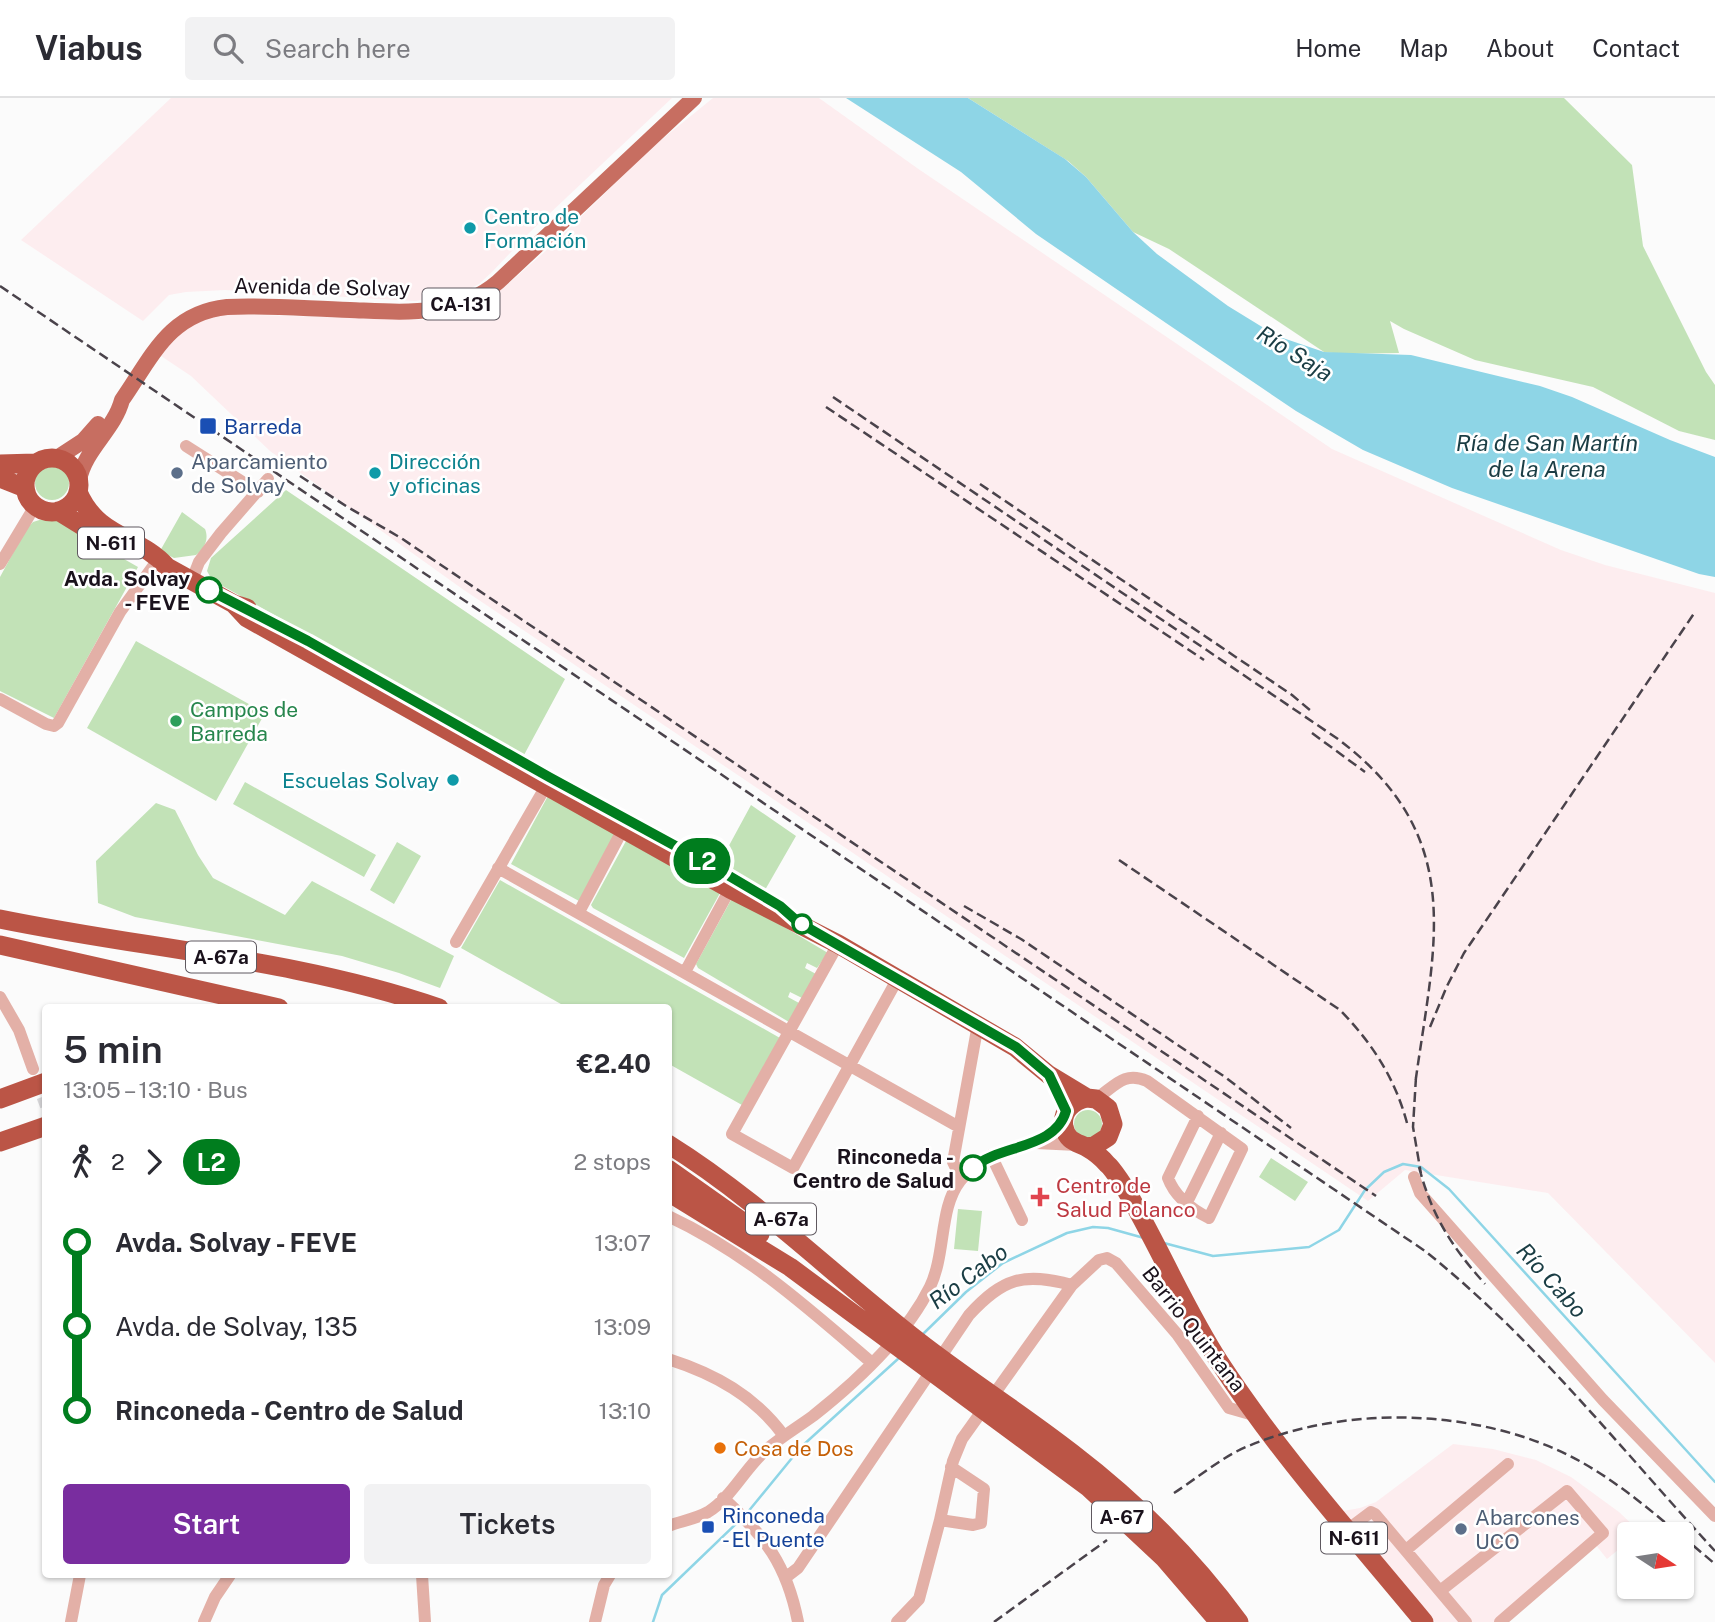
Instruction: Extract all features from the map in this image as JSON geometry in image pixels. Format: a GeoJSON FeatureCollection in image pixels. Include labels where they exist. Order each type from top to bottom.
{"type":"FeatureCollection","features":[{"type":"Feature","properties":{"kind":"highway"},"geometry":{"type":"LineString","coordinates":[[0,464],[35,463],[43,459],[57,458]]}},
{"type":"Feature","properties":{"kind":"highway","name":"N-611"},"geometry":{"type":"LineString","coordinates":[[57,458],[73,467],[83,504],[99,523],[159,557],[165,567]]}},
{"type":"Feature","properties":{"kind":"highway"},"geometry":{"type":"LineString","coordinates":[[35,463],[26,476],[24,488],[27,497],[35,506]]}},
{"type":"Feature","properties":{"kind":"highway"},"geometry":{"type":"LineString","coordinates":[[0,478],[24,488]]}},
{"type":"Feature","properties":{"kind":"highway","name":"N-611"},"geometry":{"type":"LineString","coordinates":[[35,506],[46,512],[58,511],[71,505],[78,486]]}},
{"type":"Feature","properties":{"kind":"highway","name":"N-611"},"geometry":{"type":"LineString","coordinates":[[58,511],[95,535],[165,567],[195,571],[247,618],[730,889],[838,944],[1016,1047],[1049,1075],[1097,1102],[1113,1124],[1108,1137],[1122,1185]]}},
{"type":"Feature","properties":{"kind":"highway","name":"N-611"},"geometry":{"type":"LineString","coordinates":[[234,604],[246,607],[714,867],[780,906],[798,922]]}},
{"type":"Feature","properties":{"kind":"highway","name":"A-67a"},"geometry":{"type":"LineString","coordinates":[[0,919],[309,972],[427,1004]]}},
{"type":"Feature","properties":{"kind":"highway","name":"A-67a"},"geometry":{"type":"LineString","coordinates":[[0,944],[262,1004]]}},
{"type":"Feature","properties":{"kind":"highway","name":"N-611"},"geometry":{"type":"LineString","coordinates":[[1049,1075],[1065,1116],[1067,1135],[1108,1164],[1149,1231],[1219,1360],[1330,1512],[1424,1622]]}},
{"type":"Feature","properties":{"kind":"highway"},"geometry":{"type":"LineString","coordinates":[[0,1099],[39,1076]]}},
{"type":"Feature","properties":{"kind":"highway"},"geometry":{"type":"LineString","coordinates":[[1065,1116],[1079,1100],[1097,1102]]}},
{"type":"Feature","properties":{"kind":"highway"},"geometry":{"type":"LineString","coordinates":[[0,1142],[42,1127]]}},
{"type":"Feature","properties":{"kind":"highway","name":"A-67a"},"geometry":{"type":"LineString","coordinates":[[672,1131],[782,1220],[882,1324]]}},
{"type":"Feature","properties":{"kind":"highway"},"geometry":{"type":"LineString","coordinates":[[1082,1146],[1094,1146],[1108,1137]]}},
{"type":"Feature","properties":{"kind":"highway","name":"A-67"},"geometry":{"type":"LineString","coordinates":[[672,1147],[738,1194],[882,1324]]}},
{"type":"Feature","properties":{"kind":"highway","name":"A-67a"},"geometry":{"type":"LineString","coordinates":[[672,1172],[882,1324]]}},
{"type":"Feature","properties":{"kind":"highway","name":"A-67"},"geometry":{"type":"LineString","coordinates":[[672,1194],[882,1324],[919,1342],[1115,1510],[1164,1558],[1219,1622]]}},
{"type":"Feature","properties":{"kind":"highway","name":"A-67"},"geometry":{"type":"LineString","coordinates":[[1013,1421],[1082,1460],[1134,1504],[1192,1562],[1240,1622]]}},
{"type":"Feature","properties":{"kind":"main road","name":"Avenida de Solvay"},"geometry":{"type":"LineString","coordinates":[[125,396],[162,342],[185,319],[215,308],[419,312],[442,309],[467,301],[498,282],[694,98]]}},
{"type":"Feature","properties":{"kind":"main road","name":"CA-131"},"geometry":{"type":"LineString","coordinates":[[57,458],[83,441],[125,396]]}},
{"type":"Feature","properties":{"kind":"main road","name":"CA-131"},"geometry":{"type":"LineString","coordinates":[[78,486],[82,467],[125,396]]}},
{"type":"Feature","properties":{"kind":"street"},"geometry":{"type":"LineString","coordinates":[[186,446],[258,492]]}},
{"type":"Feature","properties":{"kind":"street"},"geometry":{"type":"LineString","coordinates":[[195,571],[221,533],[268,479]]}},
{"type":"Feature","properties":{"kind":"street"},"geometry":{"type":"LineString","coordinates":[[0,564],[35,506]]}},
{"type":"Feature","properties":{"kind":"street"},"geometry":{"type":"LineString","coordinates":[[0,699],[46,724],[52,726],[58,723],[120,612],[165,567]]}},
{"type":"Feature","properties":{"kind":"street"},"geometry":{"type":"LineString","coordinates":[[456,942],[546,786]]}},
{"type":"Feature","properties":{"kind":"street"},"geometry":{"type":"LineString","coordinates":[[579,912],[623,829]]}},
{"type":"Feature","properties":{"kind":"street"},"geometry":{"type":"LineString","coordinates":[[498,868],[959,1127]]}},
{"type":"Feature","properties":{"kind":"street"},"geometry":{"type":"LineString","coordinates":[[685,972],[730,889]]}},
{"type":"Feature","properties":{"kind":"street"},"geometry":{"type":"LineString","coordinates":[[838,944],[732,1134],[793,1168],[898,978]]}},
{"type":"Feature","properties":{"kind":"street"},"geometry":{"type":"LineString","coordinates":[[0,997],[19,1030],[39,1076]]}},
{"type":"Feature","properties":{"kind":"street"},"geometry":{"type":"LineString","coordinates":[[961,1179],[953,1162],[978,1024]]}},
{"type":"Feature","properties":{"kind":"street"},"geometry":{"type":"LineString","coordinates":[[1097,1102],[1125,1077],[1139,1077],[1198,1116],[1242,1149],[1209,1218],[1191,1209],[1171,1187],[1168,1178],[1198,1116]]}},
{"type":"Feature","properties":{"kind":"street"},"geometry":{"type":"LineString","coordinates":[[672,1525],[708,1512],[751,1465],[838,1395],[872,1363],[908,1320],[931,1285],[944,1238],[949,1201],[961,1179],[991,1155],[1045,1137],[1065,1116]]}},
{"type":"Feature","properties":{"kind":"street"},"geometry":{"type":"LineString","coordinates":[[1186,1204],[1221,1133]]}},
{"type":"Feature","properties":{"kind":"street"},"geometry":{"type":"LineString","coordinates":[[1025,1144],[1049,1142],[1082,1146]]}},
{"type":"Feature","properties":{"kind":"street"},"geometry":{"type":"LineString","coordinates":[[991,1155],[1022,1220]]}},
{"type":"Feature","properties":{"kind":"street"},"geometry":{"type":"LineString","coordinates":[[1413,1177],[1420,1193],[1513,1300],[1715,1516]]}},
{"type":"Feature","properties":{"kind":"street"},"geometry":{"type":"LineString","coordinates":[[672,1218],[706,1235],[757,1267],[872,1363]]}},
{"type":"Feature","properties":{"kind":"street","name":"Barrio Quintana"},"geometry":{"type":"LineString","coordinates":[[897,1622],[919,1599],[951,1467],[962,1439],[1072,1285],[1100,1260],[1107,1258],[1116,1263],[1177,1334],[1229,1408],[1258,1416]]}},
{"type":"Feature","properties":{"kind":"street"},"geometry":{"type":"LineString","coordinates":[[785,1578],[798,1568],[969,1315],[986,1296],[1017,1279],[1049,1279],[1072,1285]]}},
{"type":"Feature","properties":{"kind":"street"},"geometry":{"type":"LineString","coordinates":[[672,1360],[703,1371],[739,1391],[768,1417],[784,1436]]}},
{"type":"Feature","properties":{"kind":"street"},"geometry":{"type":"LineString","coordinates":[[1406,1550],[1508,1464]]}},
{"type":"Feature","properties":{"kind":"street"},"geometry":{"type":"LineString","coordinates":[[940,1520],[973,1525],[981,1523],[984,1489],[951,1467]]}},
{"type":"Feature","properties":{"kind":"street"},"geometry":{"type":"LineString","coordinates":[[1440,1591],[1567,1491],[1603,1533],[1500,1622]]}},
{"type":"Feature","properties":{"kind":"street"},"geometry":{"type":"LineString","coordinates":[[723,1498],[752,1524],[769,1546],[785,1578],[797,1622]]}},
{"type":"Feature","properties":{"kind":"street"},"geometry":{"type":"LineString","coordinates":[[1347,1530],[1371,1512],[1380,1518],[1466,1622]]}},
{"type":"Feature","properties":{"kind":"street"},"geometry":{"type":"LineString","coordinates":[[71,1622],[79,1578]]}},
{"type":"Feature","properties":{"kind":"street"},"geometry":{"type":"LineString","coordinates":[[204,1622],[215,1597],[228,1578]]}},
{"type":"Feature","properties":{"kind":"street"},"geometry":{"type":"LineString","coordinates":[[422,1578],[425,1622]]}},
{"type":"Feature","properties":{"kind":"street"},"geometry":{"type":"LineString","coordinates":[[595,1622],[608,1578]]}},
{"type":"Feature","properties":{"kind":"shaded area"},"geometry":{"type":"Polygon","coordinates":[[[171,98],[672,98],[530,232],[492,272],[466,291],[415,301],[225,290],[186,292],[169,295],[143,321],[21,240],[171,98]]]}},
{"type":"Feature","properties":{"kind":"shaded area"},"geometry":{"type":"Polygon","coordinates":[[[713,98],[819,98],[917,168],[1332,449],[1561,550],[1605,565],[1715,593],[1715,1363],[1548,1193],[1405,1170],[1368,1201],[461,588],[270,451],[191,376],[161,356],[187,328],[218,314],[433,320],[452,317],[473,309],[501,290],[549,248],[650,149],[713,98]]]}},
{"type":"Feature","properties":{"kind":"shaded area"},"geometry":{"type":"Polygon","coordinates":[[[1453,1444],[1493,1449],[1536,1460],[1571,1477],[1630,1522],[1617,1522],[1617,1551],[1607,1559],[1595,1544],[1502,1622],[1435,1622],[1343,1511],[1376,1502],[1453,1444]]]}},
{"type":"Feature","properties":{"kind":"green space"},"geometry":{"type":"Polygon","coordinates":[[[968,98],[1564,98],[1632,165],[1643,246],[1715,385],[1715,440],[1679,431],[1593,387],[1475,360],[1390,321],[1399,353],[1324,352],[1169,249],[1133,232],[1086,177],[1068,161],[968,98]]]}},
{"type":"Feature","properties":{"kind":"green space"},"geometry":{"type":"Polygon","coordinates":[[[52,466],[64,471],[69,483],[64,495],[52,500],[40,495],[35,483],[40,471],[52,466]]]}},
{"type":"Feature","properties":{"kind":"green space"},"geometry":{"type":"Polygon","coordinates":[[[286,490],[565,679],[524,755],[212,580],[207,571],[211,558],[286,490]]]}},
{"type":"Feature","properties":{"kind":"green space"},"geometry":{"type":"Polygon","coordinates":[[[182,512],[205,529],[206,540],[202,550],[196,555],[174,558],[160,551],[182,512]]]}},
{"type":"Feature","properties":{"kind":"green space"},"geometry":{"type":"Polygon","coordinates":[[[46,518],[54,519],[138,567],[54,718],[0,691],[0,577],[26,529],[33,522],[46,518]]]}},
{"type":"Feature","properties":{"kind":"green space","name":"Campos de Barreda"},"geometry":{"type":"Polygon","coordinates":[[[136,641],[265,713],[216,801],[87,728],[136,641]]]}},
{"type":"Feature","properties":{"kind":"green space"},"geometry":{"type":"Polygon","coordinates":[[[245,782],[376,855],[364,877],[233,804],[245,782]]]}},
{"type":"Feature","properties":{"kind":"green space"},"geometry":{"type":"Polygon","coordinates":[[[549,794],[617,832],[579,901],[511,864],[549,794]]]}},
{"type":"Feature","properties":{"kind":"green space"},"geometry":{"type":"Polygon","coordinates":[[[156,803],[175,810],[213,878],[285,915],[312,881],[454,956],[440,988],[342,956],[135,917],[98,903],[96,861],[156,803]]]}},
{"type":"Feature","properties":{"kind":"green space"},"geometry":{"type":"Polygon","coordinates":[[[751,805],[796,836],[765,890],[719,864],[751,805]]]}},
{"type":"Feature","properties":{"kind":"green space"},"geometry":{"type":"Polygon","coordinates":[[[626,841],[720,893],[684,958],[591,905],[626,841]]]}},
{"type":"Feature","properties":{"kind":"green space"},"geometry":{"type":"Polygon","coordinates":[[[397,842],[421,856],[394,904],[370,890],[397,842]]]}},
{"type":"Feature","properties":{"kind":"green space"},"geometry":{"type":"Polygon","coordinates":[[[500,880],[780,1038],[742,1105],[672,1066],[672,1004],[561,1004],[461,948],[500,880]]]}},
{"type":"Feature","properties":{"kind":"green space"},"geometry":{"type":"Polygon","coordinates":[[[737,899],[828,953],[817,968],[807,963],[805,968],[816,974],[802,998],[790,992],[788,997],[799,1003],[789,1022],[698,968],[696,964],[731,900],[737,899]]]}},
{"type":"Feature","properties":{"kind":"green space"},"geometry":{"type":"Polygon","coordinates":[[[1088,1110],[1098,1114],[1102,1124],[1098,1134],[1088,1138],[1078,1134],[1074,1124],[1078,1114],[1088,1110]]]}},
{"type":"Feature","properties":{"kind":"green space"},"geometry":{"type":"Polygon","coordinates":[[[1271,1158],[1308,1182],[1295,1201],[1259,1177],[1271,1158]]]}},
{"type":"Feature","properties":{"kind":"green space"},"geometry":{"type":"Polygon","coordinates":[[[958,1209],[982,1211],[978,1251],[954,1249],[958,1209]]]}},
{"type":"Feature","properties":{"kind":"water","name":"Ría de San Martín de la Arena"},"geometry":{"type":"Polygon","coordinates":[[[846,98],[968,98],[1065,159],[1086,177],[1133,232],[1157,254],[1228,306],[1277,336],[1324,352],[1411,355],[1540,386],[1715,457],[1715,577],[1699,574],[1452,488],[1363,450],[1296,411],[1166,323],[1036,234],[961,172],[846,98]]]}},
{"type":"Feature","properties":{"kind":"waterway","name":"Río Cabo"},"geometry":{"type":"LineString","coordinates":[[1164,1243],[1213,1256],[1309,1247],[1339,1230],[1365,1190],[1384,1172],[1403,1164],[1421,1167],[1449,1189],[1715,1482]]}},
{"type":"Feature","properties":{"kind":"waterway","name":"Río Cabo"},"geometry":{"type":"LineString","coordinates":[[923,1334],[966,1292],[1003,1263],[1067,1233],[1093,1227],[1108,1228],[1144,1238]]}},
{"type":"Feature","properties":{"kind":"waterway","name":"Río Cabo"},"geometry":{"type":"LineString","coordinates":[[747,1513],[801,1447],[899,1358]]}},
{"type":"Feature","properties":{"kind":"waterway","name":"Río Cabo"},"geometry":{"type":"LineString","coordinates":[[653,1622],[662,1595],[740,1520]]}},
{"type":"Feature","properties":{"kind":"tunnel"},"geometry":{"type":"LineString","coordinates":[[36,1080],[42,1096]]}},
{"type":"Feature","properties":{"kind":"railway"},"geometry":{"type":"LineString","coordinates":[[0,286],[1425,1251],[1503,1320],[1540,1357],[1715,1551]]}},
{"type":"Feature","properties":{"kind":"railway"},"geometry":{"type":"LineString","coordinates":[[833,397],[1338,739],[1380,777],[1408,815],[1425,855],[1433,897],[1434,940],[1415,1085]]}},
{"type":"Feature","properties":{"kind":"railway"},"geometry":{"type":"LineString","coordinates":[[826,407],[1204,660]]}},
{"type":"Feature","properties":{"kind":"railway"},"geometry":{"type":"LineString","coordinates":[[300,476],[401,538],[1376,1196]]}},
{"type":"Feature","properties":{"kind":"railway"},"geometry":{"type":"LineString","coordinates":[[980,484],[1292,695],[1311,711]]}},
{"type":"Feature","properties":{"kind":"railway"},"geometry":{"type":"LineString","coordinates":[[1430,1027],[1464,953],[1695,612]]}},
{"type":"Feature","properties":{"kind":"railway"},"geometry":{"type":"LineString","coordinates":[[1312,733],[1365,772]]}},
{"type":"Feature","properties":{"kind":"railway"},"geometry":{"type":"LineString","coordinates":[[1119,860],[1340,1010],[1381,1062],[1396,1091],[1407,1123]]}},
{"type":"Feature","properties":{"kind":"railway"},"geometry":{"type":"LineString","coordinates":[[964,906],[1021,939],[1225,1077],[1291,1128]]}},
{"type":"Feature","properties":{"kind":"railway"},"geometry":{"type":"LineString","coordinates":[[1416,1077],[1413,1127],[1421,1174]]}},
{"type":"Feature","properties":{"kind":"railway"},"geometry":{"type":"LineString","coordinates":[[1419,1167],[1430,1201],[1444,1230],[1485,1284]]}},
{"type":"Feature","properties":{"kind":"railway"},"geometry":{"type":"LineString","coordinates":[[1174,1493],[1237,1451],[1282,1434],[1360,1419],[1439,1420],[1479,1425],[1553,1448],[1587,1465],[1664,1522]]}},
{"type":"Feature","properties":{"kind":"railway"},"geometry":{"type":"LineString","coordinates":[[994,1622],[1107,1540]]}},
{"type":"Feature","properties":{"kind":"railway"},"geometry":{"type":"LineString","coordinates":[[1694,1546],[1715,1564]]}},
{"type":"Feature","properties":{"kind":"bus line","name":"L2"},"geometry":{"type":"LineString","coordinates":[[209,590],[308,641],[714,867],[780,906],[798,922],[1016,1047],[1049,1075],[1066,1111],[1063,1121],[1045,1137],[991,1155],[973,1168]]}},
{"type":"Feature","properties":{"kind":"place","name":"Centro de Formación"},"geometry":{"type":"Point","coordinates":[470,228]}},
{"type":"Feature","properties":{"kind":"place","name":"Barreda"},"geometry":{"type":"Point","coordinates":[208,426]}},
{"type":"Feature","properties":{"kind":"place","name":"Aparcamiento de Solvay"},"geometry":{"type":"Point","coordinates":[177,473]}},
{"type":"Feature","properties":{"kind":"place","name":"Dirección y oficinas"},"geometry":{"type":"Point","coordinates":[375,473]}},
{"type":"Feature","properties":{"kind":"place","name":"Avda. Solvay - FEVE"},"geometry":{"type":"Point","coordinates":[209,590]}},
{"type":"Feature","properties":{"kind":"place","name":"Campos de Barreda"},"geometry":{"type":"Point","coordinates":[176,721]}},
{"type":"Feature","properties":{"kind":"place","name":"Escuelas Solvay"},"geometry":{"type":"Point","coordinates":[453,780]}},
{"type":"Feature","properties":{"kind":"place","name":"Rinconeda - Centro de Salud"},"geometry":{"type":"Point","coordinates":[973,1168]}},
{"type":"Feature","properties":{"kind":"place","name":"Centro de Salud Polanco"},"geometry":{"type":"Point","coordinates":[1040,1197]}},
{"type":"Feature","properties":{"kind":"place","name":"Cosa de Dos"},"geometry":{"type":"Point","coordinates":[720,1448]}},
{"type":"Feature","properties":{"kind":"place","name":"Rinconeda - El Puente"},"geometry":{"type":"Point","coordinates":[708,1527]}},
{"type":"Feature","properties":{"kind":"place","name":"Abarcones UCO"},"geometry":{"type":"Point","coordinates":[1461,1529]}},
{"type":"Feature","properties":{"kind":"water label","name":"Río Saja"},"geometry":{"type":"Point","coordinates":[1295,353]}}]}
